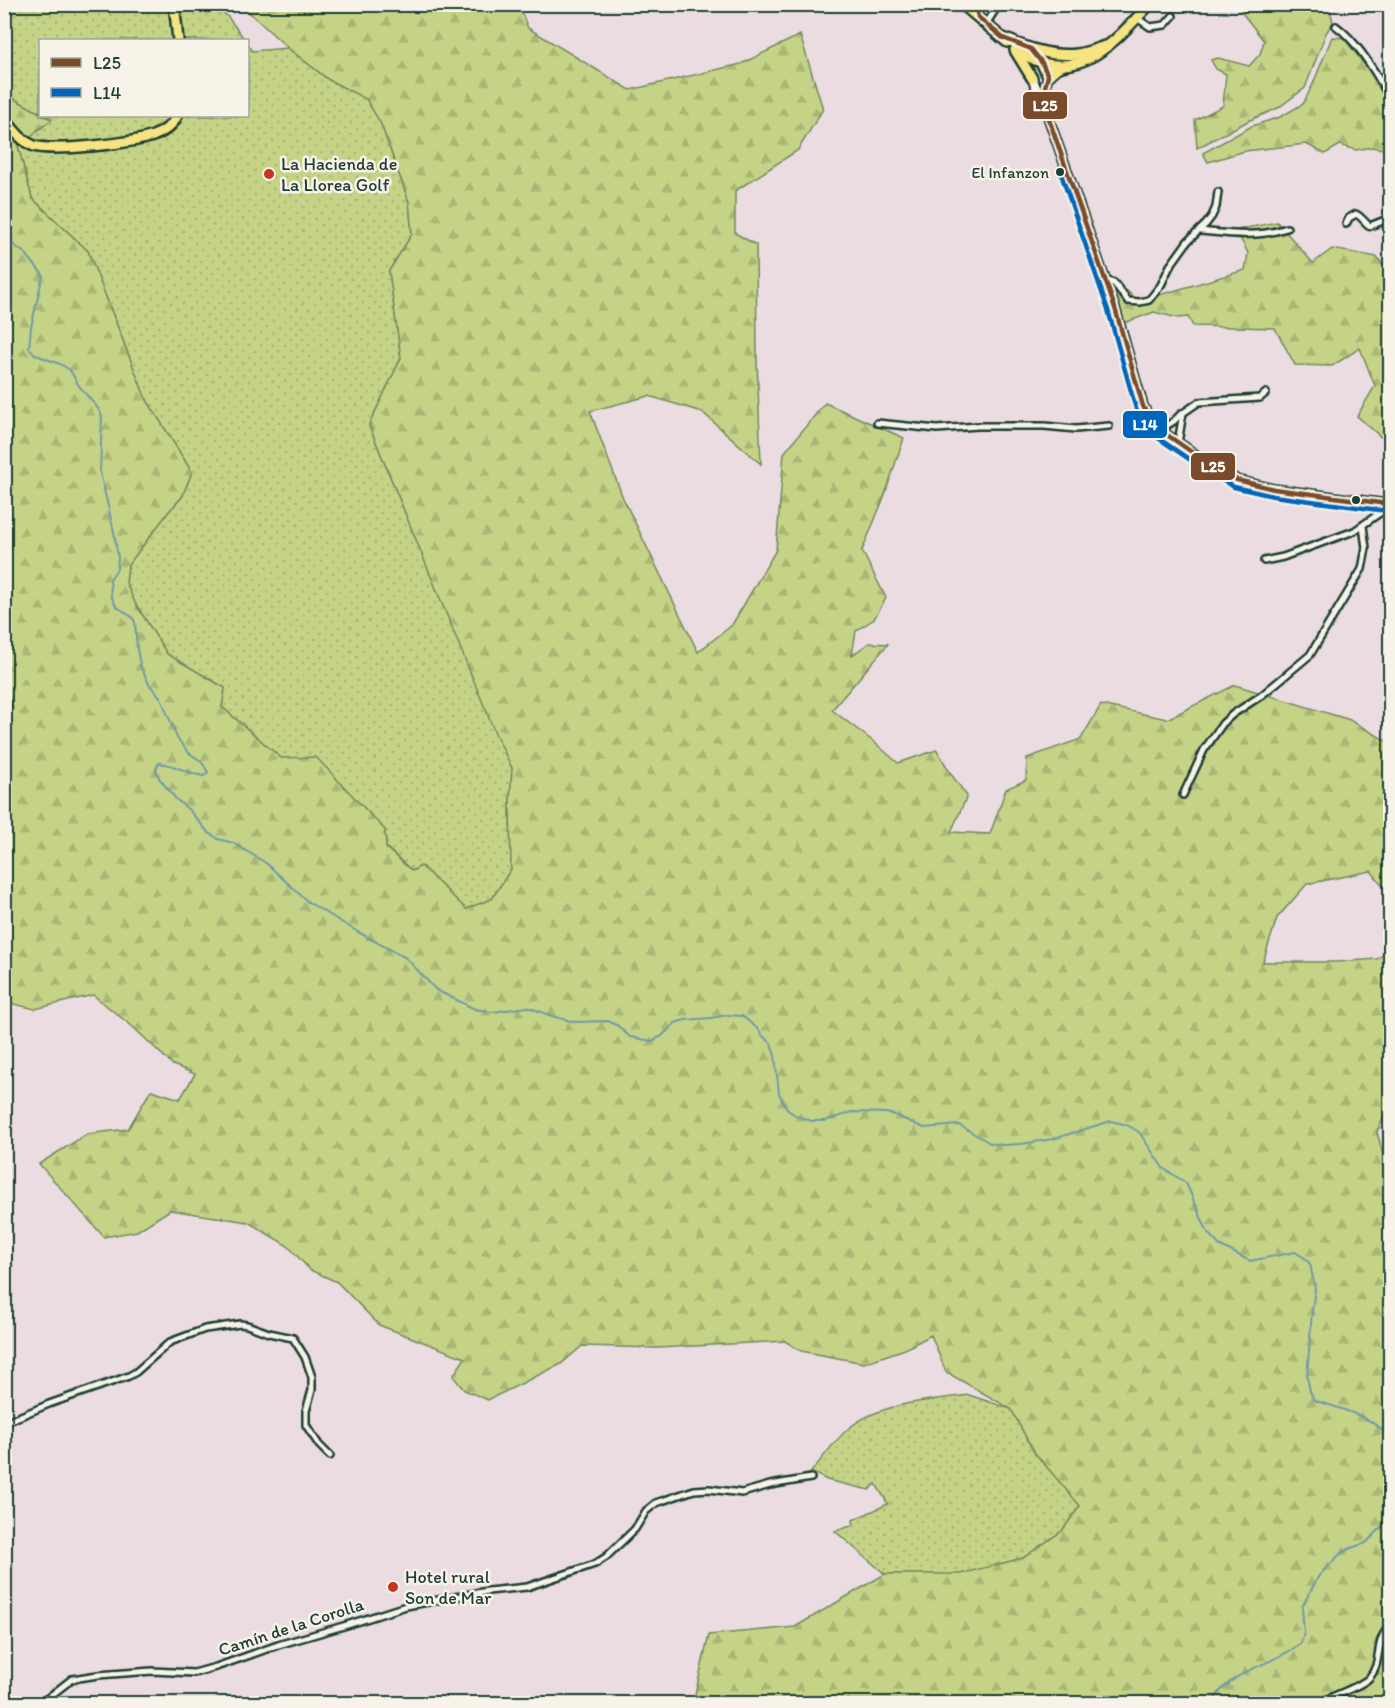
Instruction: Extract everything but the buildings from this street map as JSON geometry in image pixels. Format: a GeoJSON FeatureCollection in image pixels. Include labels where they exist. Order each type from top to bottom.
{"type":"FeatureCollection","features":[{"type":"Feature","properties":{"kind":"highway"},"geometry":{"type":"LineString","coordinates":[[176,4],[178,39]]}},
{"type":"Feature","properties":{"kind":"highway"},"geometry":{"type":"LineString","coordinates":[[962,4],[1015,50],[1032,78],[1042,63],[1051,58],[1077,54],[1108,45]]}},
{"type":"Feature","properties":{"kind":"highway"},"geometry":{"type":"LineString","coordinates":[[1031,49],[1042,63],[1048,76],[1057,68],[1098,55],[1150,4]]}},
{"type":"Feature","properties":{"kind":"highway"},"geometry":{"type":"LineString","coordinates":[[1003,38],[1048,53],[1077,54]]}},
{"type":"Feature","properties":{"kind":"highway"},"geometry":{"type":"LineString","coordinates":[[1015,50],[1042,63],[1065,65]]}},
{"type":"Feature","properties":{"kind":"highway"},"geometry":{"type":"LineString","coordinates":[[4,118],[21,138],[31,145],[59,149],[147,137],[167,128],[176,117]]}},
{"type":"Feature","properties":{"kind":"street"},"geometry":{"type":"LineString","coordinates":[[975,4],[978,17]]}},
{"type":"Feature","properties":{"kind":"street"},"geometry":{"type":"LineString","coordinates":[[986,24],[999,4]]}},
{"type":"Feature","properties":{"kind":"street"},"geometry":{"type":"LineString","coordinates":[[1137,18],[1150,27],[1165,25],[1173,16]]}},
{"type":"Feature","properties":{"kind":"street"},"geometry":{"type":"LineString","coordinates":[[1336,26],[1352,41],[1390,99]]}},
{"type":"Feature","properties":{"kind":"street"},"geometry":{"type":"LineString","coordinates":[[1045,108],[1045,87],[1048,76]]}},
{"type":"Feature","properties":{"kind":"street"},"geometry":{"type":"LineString","coordinates":[[1032,78],[1045,108],[1105,280],[1143,406],[1160,430],[1237,480],[1274,489],[1390,504]]}},
{"type":"Feature","properties":{"kind":"street"},"geometry":{"type":"LineString","coordinates":[[1105,280],[1114,283],[1128,301],[1149,300],[1188,241],[1206,224],[1216,207],[1218,192]]}},
{"type":"Feature","properties":{"kind":"street"},"geometry":{"type":"LineString","coordinates":[[1346,224],[1349,218],[1356,214],[1370,226],[1390,218]]}},
{"type":"Feature","properties":{"kind":"street"},"geometry":{"type":"LineString","coordinates":[[1200,231],[1250,235],[1272,233],[1287,228]]}},
{"type":"Feature","properties":{"kind":"street"},"geometry":{"type":"LineString","coordinates":[[1160,430],[1199,402],[1260,398],[1266,393]]}},
{"type":"Feature","properties":{"kind":"street"},"geometry":{"type":"LineString","coordinates":[[1178,443],[1183,413]]}},
{"type":"Feature","properties":{"kind":"street"},"geometry":{"type":"LineString","coordinates":[[876,423],[937,429],[1044,426],[1076,429],[1109,426]]}},
{"type":"Feature","properties":{"kind":"street"},"geometry":{"type":"LineString","coordinates":[[1264,561],[1283,557],[1354,531],[1390,504]]}},
{"type":"Feature","properties":{"kind":"street"},"geometry":{"type":"LineString","coordinates":[[1184,795],[1204,750],[1223,723],[1262,695],[1310,655],[1362,569],[1366,548],[1363,525]]}},
{"type":"Feature","properties":{"kind":"street"},"geometry":{"type":"LineString","coordinates":[[4,1423],[49,1404],[129,1376],[176,1339],[210,1328],[247,1325],[269,1333],[290,1336],[298,1344],[305,1357],[313,1383],[306,1411],[306,1425],[319,1445],[330,1456]]}},
{"type":"Feature","properties":{"kind":"street","name":"Camín de la Corolla"},"geometry":{"type":"LineString","coordinates":[[40,1704],[72,1679],[152,1671],[194,1672],[406,1606],[527,1587],[595,1564],[606,1557],[635,1529],[646,1511],[656,1503],[675,1495],[709,1489],[742,1493],[770,1485],[811,1478]]}},
{"type":"Feature","properties":{"kind":"street"},"geometry":{"type":"LineString","coordinates":[[1318,1704],[1369,1678],[1379,1660],[1382,1636],[1390,1627]]}},
{"type":"Feature","properties":{"kind":"green space"},"geometry":{"type":"Polygon","coordinates":[[[4,5],[213,5],[228,17],[244,39],[39,39],[39,112],[5,94],[4,5]]]}},
{"type":"Feature","properties":{"kind":"green space"},"geometry":{"type":"Polygon","coordinates":[[[241,5],[518,5],[528,28],[630,90],[741,64],[800,35],[823,109],[798,150],[735,191],[735,233],[756,245],[761,464],[702,412],[649,396],[590,411],[623,498],[698,652],[732,625],[776,550],[784,453],[825,403],[904,438],[884,497],[862,551],[886,598],[874,619],[856,631],[852,655],[869,643],[888,644],[832,710],[898,763],[937,750],[967,796],[951,832],[990,834],[1006,789],[1026,780],[1027,758],[1081,739],[1101,705],[1167,719],[1235,685],[1350,720],[1390,743],[1390,891],[1388,892],[1371,871],[1307,884],[1277,918],[1263,962],[1338,962],[1377,959],[1390,950],[1390,1110],[1377,1132],[1390,1178],[1390,1703],[693,1703],[709,1635],[795,1627],[885,1574],[960,1574],[1023,1558],[1062,1531],[1080,1506],[1034,1452],[1011,1409],[946,1372],[931,1335],[905,1349],[864,1363],[801,1351],[785,1341],[658,1348],[582,1346],[561,1364],[488,1400],[464,1390],[453,1376],[465,1358],[379,1325],[337,1282],[310,1270],[288,1246],[248,1222],[170,1210],[137,1231],[104,1237],[39,1164],[87,1134],[128,1129],[151,1090],[180,1099],[195,1074],[173,1065],[133,1027],[93,995],[35,1009],[5,1002],[4,714],[13,708],[4,693],[5,94],[39,112],[39,117],[52,119],[18,146],[32,198],[88,251],[145,397],[192,472],[182,497],[128,565],[126,583],[135,603],[167,654],[225,688],[222,707],[281,758],[316,757],[385,830],[386,848],[412,871],[421,866],[466,909],[492,899],[511,869],[512,768],[496,735],[369,425],[401,358],[389,271],[412,234],[409,202],[381,124],[366,99],[329,80],[288,48],[241,5]]]}},
{"type":"Feature","properties":{"kind":"green space"},"geometry":{"type":"Polygon","coordinates":[[[1236,5],[1329,5],[1333,22],[1326,33],[1305,88],[1278,108],[1197,148],[1195,120],[1223,106],[1226,74],[1216,69],[1211,60],[1218,58],[1249,66],[1260,54],[1264,41],[1236,5]]]}},
{"type":"Feature","properties":{"kind":"green space"},"geometry":{"type":"Polygon","coordinates":[[[1332,37],[1344,38],[1383,89],[1390,109],[1390,150],[1372,147],[1356,150],[1340,145],[1325,154],[1306,144],[1245,151],[1208,162],[1203,153],[1252,126],[1280,117],[1303,104],[1332,37]]]}},
{"type":"Feature","properties":{"kind":"green space"},"geometry":{"type":"Polygon","coordinates":[[[249,46],[252,51],[288,48],[329,80],[366,98],[381,124],[409,202],[412,234],[389,271],[401,358],[369,425],[512,768],[511,869],[492,899],[466,909],[421,866],[412,871],[386,847],[385,830],[316,758],[281,758],[222,707],[225,688],[167,654],[135,603],[126,583],[128,565],[182,497],[192,472],[145,397],[88,251],[32,198],[18,146],[51,120],[46,117],[249,117],[249,46]]]}},
{"type":"Feature","properties":{"kind":"green space"},"geometry":{"type":"Polygon","coordinates":[[[1277,222],[1313,263],[1332,249],[1377,257],[1390,274],[1390,445],[1357,416],[1375,386],[1360,348],[1332,366],[1295,365],[1275,328],[1193,326],[1188,317],[1178,318],[1154,312],[1124,323],[1113,287],[1126,290],[1136,299],[1163,294],[1245,270],[1248,253],[1236,230],[1277,222]]]}},
{"type":"Feature","properties":{"kind":"green space"},"geometry":{"type":"Polygon","coordinates":[[[969,1395],[1011,1409],[1034,1452],[1064,1484],[1080,1506],[1062,1531],[1023,1558],[960,1575],[885,1574],[835,1531],[854,1525],[853,1520],[888,1504],[876,1484],[869,1490],[827,1480],[811,1472],[848,1429],[874,1413],[906,1404],[969,1395]]]}},
{"type":"Feature","properties":{"kind":"waterway"},"geometry":{"type":"LineString","coordinates":[[4,238],[26,254],[43,275],[31,327],[29,348],[36,355],[70,370],[102,416],[100,472],[118,558],[117,569],[110,579],[111,596],[116,606],[132,617],[135,622],[140,665],[149,684],[161,698],[177,738],[189,753],[201,761],[208,772],[204,776],[160,763],[156,770],[159,778],[208,832],[218,839],[233,843],[266,863],[308,902],[406,958],[436,990],[475,1009],[493,1012],[528,1007],[575,1022],[608,1021],[618,1026],[630,1037],[652,1041],[662,1036],[675,1023],[685,1020],[727,1015],[742,1016],[771,1043],[775,1056],[779,1093],[784,1104],[797,1116],[812,1121],[825,1121],[852,1112],[886,1113],[924,1128],[959,1125],[990,1143],[1002,1145],[1053,1139],[1111,1121],[1127,1125],[1139,1132],[1163,1168],[1186,1183],[1208,1233],[1219,1245],[1250,1261],[1295,1252],[1310,1264],[1315,1288],[1307,1377],[1310,1391],[1314,1400],[1358,1415],[1378,1427],[1385,1434],[1389,1443],[1390,1467]]}},
{"type":"Feature","properties":{"kind":"waterway"},"geometry":{"type":"LineString","coordinates":[[1212,1704],[1229,1683],[1301,1643],[1304,1633],[1302,1607],[1318,1577],[1341,1553],[1366,1543],[1381,1528],[1390,1510]]}},
{"type":"Feature","properties":{"kind":"transit line","name":"L25"},"geometry":{"type":"LineString","coordinates":[[975,4],[978,17],[1003,38],[1031,49],[1042,63],[1048,76],[1045,87],[1045,108],[1115,308],[1143,406],[1150,419],[1160,430],[1209,464],[1237,480],[1274,489],[1390,503]]}},
{"type":"Feature","properties":{"kind":"transit line","name":"L14"},"geometry":{"type":"LineString","coordinates":[[1060,171],[1108,310],[1136,409],[1155,436],[1234,487],[1273,496],[1390,510]]}},
{"type":"Feature","properties":{"kind":"place","name":"El Infanzon"},"geometry":{"type":"Point","coordinates":[1060,172]}},
{"type":"Feature","properties":{"kind":"place","name":"La Hacienda de La Llorea Golf"},"geometry":{"type":"Point","coordinates":[269,174]}},
{"type":"Feature","properties":{"kind":"place","name":"Hotel rural Son de Mar"},"geometry":{"type":"Point","coordinates":[393,1587]}}]}
